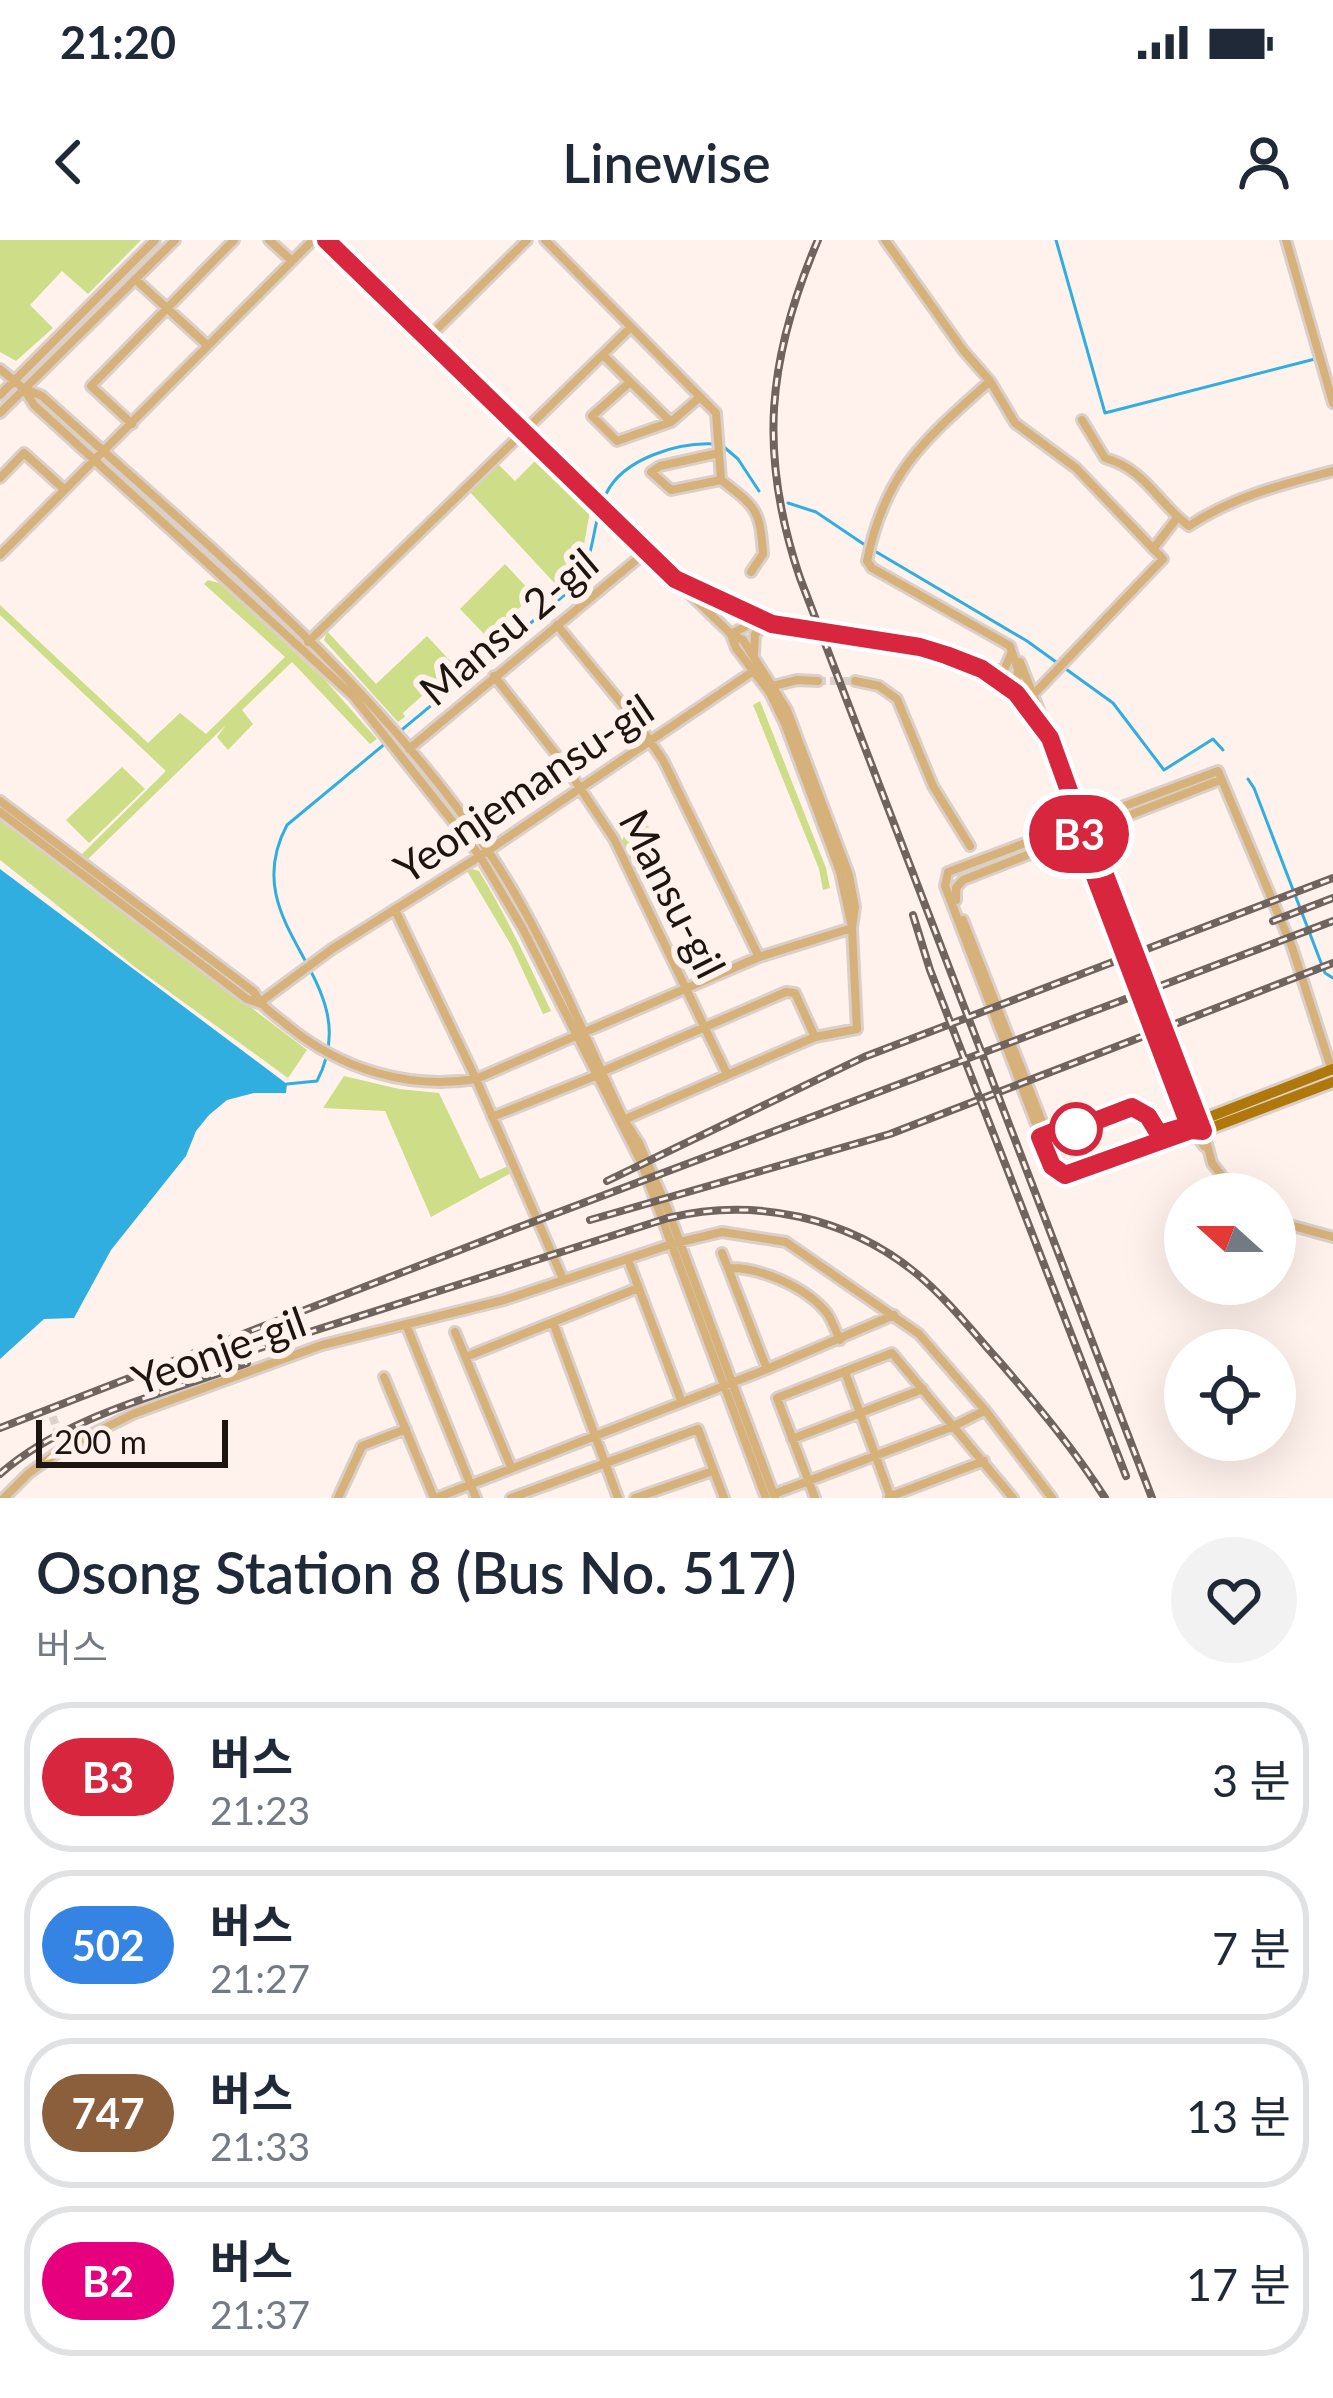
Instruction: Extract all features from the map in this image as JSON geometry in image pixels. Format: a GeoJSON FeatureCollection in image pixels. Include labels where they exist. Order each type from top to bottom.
{"type":"FeatureCollection","features":[{"type":"Feature","properties":{"kind":"main road"},"geometry":{"type":"LineString","coordinates":[[1196,1127],[1332,1070]]}},
{"type":"Feature","properties":{"kind":"main road"},"geometry":{"type":"LineString","coordinates":[[1196,1127],[1333,1082]]}},
{"type":"Feature","properties":{"kind":"street"},"geometry":{"type":"LineString","coordinates":[[0,395],[155,240]]}},
{"type":"Feature","properties":{"kind":"street"},"geometry":{"type":"LineString","coordinates":[[0,413],[175,240]]}},
{"type":"Feature","properties":{"kind":"street"},"geometry":{"type":"LineString","coordinates":[[132,424],[91,386],[234,240]]}},
{"type":"Feature","properties":{"kind":"street"},"geometry":{"type":"LineString","coordinates":[[269,240],[292,261]]}},
{"type":"Feature","properties":{"kind":"street"},"geometry":{"type":"LineString","coordinates":[[0,555],[313,240]]}},
{"type":"Feature","properties":{"kind":"street"},"geometry":{"type":"LineString","coordinates":[[326,240],[742,640],[787,710],[849,875],[855,907],[857,1029],[815,1037],[621,1121]]}},
{"type":"Feature","properties":{"kind":"street"},"geometry":{"type":"LineString","coordinates":[[427,340],[527,240]]}},
{"type":"Feature","properties":{"kind":"street"},"geometry":{"type":"LineString","coordinates":[[545,240],[716,412],[721,480],[754,506],[758,515],[763,554],[752,572]]}},
{"type":"Feature","properties":{"kind":"street"},"geometry":{"type":"LineString","coordinates":[[886,240],[1024,433],[1038,437],[1076,468],[1163,560],[1033,695]]}},
{"type":"Feature","properties":{"kind":"street"},"geometry":{"type":"LineString","coordinates":[[1286,240],[1333,403]]}},
{"type":"Feature","properties":{"kind":"street"},"geometry":{"type":"LineString","coordinates":[[135,279],[207,345]]}},
{"type":"Feature","properties":{"kind":"street"},"geometry":{"type":"LineString","coordinates":[[306,644],[630,328]]}},
{"type":"Feature","properties":{"kind":"street"},"geometry":{"type":"LineString","coordinates":[[603,355],[671,422]]}},
{"type":"Feature","properties":{"kind":"street"},"geometry":{"type":"LineString","coordinates":[[0,368],[34,405],[100,456],[306,644],[388,729],[484,854]]}},
{"type":"Feature","properties":{"kind":"street"},"geometry":{"type":"LineString","coordinates":[[990,380],[923,441],[881,503],[867,561],[1010,646],[1218,1173]]}},
{"type":"Feature","properties":{"kind":"street"},"geometry":{"type":"LineString","coordinates":[[630,382],[592,416],[617,441],[671,422],[700,397]]}},
{"type":"Feature","properties":{"kind":"street"},"geometry":{"type":"LineString","coordinates":[[1082,420],[1105,458],[1151,484],[1189,526],[1223,503],[1333,471]]}},
{"type":"Feature","properties":{"kind":"street"},"geometry":{"type":"LineString","coordinates":[[719,451],[651,472],[671,490],[721,480]]}},
{"type":"Feature","properties":{"kind":"street"},"geometry":{"type":"LineString","coordinates":[[0,478],[23,453],[64,489]]}},
{"type":"Feature","properties":{"kind":"street"},"geometry":{"type":"LineString","coordinates":[[1153,549],[1177,518]]}},
{"type":"Feature","properties":{"kind":"street","name":"Mansu 2-gil"},"geometry":{"type":"LineString","coordinates":[[410,749],[647,550]]}},
{"type":"Feature","properties":{"kind":"street"},"geometry":{"type":"LineString","coordinates":[[675,579],[772,624]]}},
{"type":"Feature","properties":{"kind":"street"},"geometry":{"type":"LineString","coordinates":[[731,634],[754,622],[803,629]]}},
{"type":"Feature","properties":{"kind":"street"},"geometry":{"type":"LineString","coordinates":[[754,655],[754,634],[759,627],[772,624]]}},
{"type":"Feature","properties":{"kind":"street"},"geometry":{"type":"LineString","coordinates":[[557,626],[651,742],[682,794],[759,957]]}},
{"type":"Feature","properties":{"kind":"street"},"geometry":{"type":"LineString","coordinates":[[731,634],[785,724],[825,827],[852,928]]}},
{"type":"Feature","properties":{"kind":"street"},"geometry":{"type":"LineString","coordinates":[[834,635],[920,647],[982,669],[1016,693],[1050,738]]}},
{"type":"Feature","properties":{"kind":"street"},"geometry":{"type":"LineString","coordinates":[[982,669],[1004,670],[1011,659],[1010,646]]}},
{"type":"Feature","properties":{"kind":"street"},"geometry":{"type":"LineString","coordinates":[[1010,646],[1018,670],[1016,693]]}},
{"type":"Feature","properties":{"kind":"street","name":"Yeonjemansu-gil"},"geometry":{"type":"LineString","coordinates":[[259,1003],[755,670]]}},
{"type":"Feature","properties":{"kind":"street","name":"Mansu-gil"},"geometry":{"type":"LineString","coordinates":[[494,676],[581,787],[614,839],[728,1074]]}},
{"type":"Feature","properties":{"kind":"street"},"geometry":{"type":"LineString","coordinates":[[773,686],[818,680]]}},
{"type":"Feature","properties":{"kind":"street"},"geometry":{"type":"LineString","coordinates":[[855,681],[879,686],[898,699],[933,786],[970,846],[987,856]]}},
{"type":"Feature","properties":{"kind":"street"},"geometry":{"type":"LineString","coordinates":[[399,743],[410,749],[484,854],[621,1121],[639,1143],[769,1497],[985,1410]]}},
{"type":"Feature","properties":{"kind":"street"},"geometry":{"type":"LineString","coordinates":[[1196,1127],[1159,1134],[1066,1167],[1056,1161],[1042,1136],[945,886],[948,872],[1219,776],[1292,947],[1332,1070]]}},
{"type":"Feature","properties":{"kind":"street"},"geometry":{"type":"LineString","coordinates":[[0,801],[254,992],[259,1003]]}},
{"type":"Feature","properties":{"kind":"street"},"geometry":{"type":"LineString","coordinates":[[0,812],[310,1044],[366,1071],[421,1081],[476,1079],[759,957],[852,928]]}},
{"type":"Feature","properties":{"kind":"street"},"geometry":{"type":"LineString","coordinates":[[1081,824],[963,880],[954,892],[1052,1166],[1057,1172],[1073,1174],[1196,1127]]}},
{"type":"Feature","properties":{"kind":"street"},"geometry":{"type":"LineString","coordinates":[[970,846],[970,862]]}},
{"type":"Feature","properties":{"kind":"street"},"geometry":{"type":"LineString","coordinates":[[395,910],[476,1079],[563,1279]]}},
{"type":"Feature","properties":{"kind":"street","name":"Mansu-gil"},"geometry":{"type":"LineString","coordinates":[[705,1027],[786,992],[795,993],[815,1037]]}},
{"type":"Feature","properties":{"kind":"street"},"geometry":{"type":"LineString","coordinates":[[492,1117],[705,1027]]}},
{"type":"Feature","properties":{"kind":"street"},"geometry":{"type":"LineString","coordinates":[[1042,1136],[1132,1107],[1148,1116],[1159,1134]]}},
{"type":"Feature","properties":{"kind":"street"},"geometry":{"type":"LineString","coordinates":[[1296,1227],[1333,1237]]}},
{"type":"Feature","properties":{"kind":"street","name":"Yeonje-gil"},"geometry":{"type":"LineString","coordinates":[[4,1498],[62,1443],[133,1414],[322,1345],[407,1327],[722,1232],[786,1242],[919,1334],[1052,1498]]}},
{"type":"Feature","properties":{"kind":"street"},"geometry":{"type":"LineString","coordinates":[[722,1253],[767,1369]]}},
{"type":"Feature","properties":{"kind":"street"},"geometry":{"type":"LineString","coordinates":[[630,1265],[681,1400]]}},
{"type":"Feature","properties":{"kind":"street"},"geometry":{"type":"LineString","coordinates":[[728,1268],[771,1275],[809,1298],[827,1313],[839,1340]]}},
{"type":"Feature","properties":{"kind":"street"},"geometry":{"type":"LineString","coordinates":[[466,1357],[638,1288]]}},
{"type":"Feature","properties":{"kind":"street"},"geometry":{"type":"LineString","coordinates":[[384,1377],[435,1498],[894,1315]]}},
{"type":"Feature","properties":{"kind":"street"},"geometry":{"type":"LineString","coordinates":[[553,1322],[618,1498]]}},
{"type":"Feature","properties":{"kind":"street"},"geometry":{"type":"LineString","coordinates":[[407,1327],[476,1498]]}},
{"type":"Feature","properties":{"kind":"street"},"geometry":{"type":"LineString","coordinates":[[455,1332],[511,1467]]}},
{"type":"Feature","properties":{"kind":"street"},"geometry":{"type":"LineString","coordinates":[[814,1498],[777,1398],[892,1353],[1014,1497]]}},
{"type":"Feature","properties":{"kind":"street"},"geometry":{"type":"LineString","coordinates":[[845,1372],[890,1498],[984,1461]]}},
{"type":"Feature","properties":{"kind":"street"},"geometry":{"type":"LineString","coordinates":[[792,1439],[922,1389]]}},
{"type":"Feature","properties":{"kind":"street"},"geometry":{"type":"LineString","coordinates":[[338,1498],[362,1446],[406,1429]]}},
{"type":"Feature","properties":{"kind":"street"},"geometry":{"type":"LineString","coordinates":[[511,1498],[698,1429],[724,1498]]}},
{"type":"Feature","properties":{"kind":"street"},"geometry":{"type":"LineString","coordinates":[[635,1498],[713,1471]]}},
{"type":"Feature","properties":{"kind":"green space"},"geometry":{"type":"Polygon","coordinates":[[[0,240],[141,240],[88,294],[62,271],[30,305],[53,328],[16,361],[0,352],[0,240]]]}},
{"type":"Feature","properties":{"kind":"green space"},"geometry":{"type":"Polygon","coordinates":[[[537,459],[590,511],[581,562],[559,588],[470,492],[498,464],[515,481],[537,459]]]}},
{"type":"Feature","properties":{"kind":"green space"},"geometry":{"type":"Polygon","coordinates":[[[505,564],[533,594],[489,639],[460,609],[505,564]]]}},
{"type":"Feature","properties":{"kind":"green space"},"geometry":{"type":"Polygon","coordinates":[[[208,580],[219,583],[325,680],[377,739],[370,744],[292,662],[242,710],[253,724],[228,750],[217,737],[226,725],[87,860],[80,856],[166,771],[0,615],[0,605],[148,743],[180,713],[206,734],[285,657],[204,584],[208,580]]]}},
{"type":"Feature","properties":{"kind":"green space"},"geometry":{"type":"Polygon","coordinates":[[[327,631],[376,684],[427,636],[455,666],[398,722],[324,640],[327,631]]]}},
{"type":"Feature","properties":{"kind":"green space"},"geometry":{"type":"Polygon","coordinates":[[[760,701],[830,888],[823,890],[819,869],[753,705],[760,701]]]}},
{"type":"Feature","properties":{"kind":"green space"},"geometry":{"type":"Polygon","coordinates":[[[122,767],[145,789],[89,843],[66,820],[122,767]]]}},
{"type":"Feature","properties":{"kind":"green space"},"geometry":{"type":"Polygon","coordinates":[[[0,817],[307,1050],[288,1078],[135,967],[0,860],[0,817]]]}},
{"type":"Feature","properties":{"kind":"green space"},"geometry":{"type":"Polygon","coordinates":[[[643,824],[669,868],[642,884],[621,844],[624,836],[643,824]]]}},
{"type":"Feature","properties":{"kind":"green space"},"geometry":{"type":"Polygon","coordinates":[[[467,871],[479,871],[499,905],[551,1011],[543,1014],[511,945],[467,871]]]}},
{"type":"Feature","properties":{"kind":"green space"},"geometry":{"type":"Polygon","coordinates":[[[344,1076],[439,1093],[480,1179],[508,1166],[511,1173],[431,1217],[385,1111],[323,1108],[344,1076]]]}},
{"type":"Feature","properties":{"kind":"water"},"geometry":{"type":"Polygon","coordinates":[[[0,869],[287,1084],[286,1093],[254,1093],[227,1100],[209,1115],[186,1156],[111,1250],[74,1318],[44,1319],[0,1359],[0,869]]]}},
{"type":"Feature","properties":{"kind":"waterway"},"geometry":{"type":"LineString","coordinates":[[1056,240],[1105,413],[1315,359]]}},
{"type":"Feature","properties":{"kind":"waterway"},"geometry":{"type":"LineString","coordinates":[[287,1084],[317,1081],[329,1045],[327,1012],[276,894],[275,861],[287,825],[568,592],[585,566],[606,494],[625,471],[669,449],[715,444]]}},
{"type":"Feature","properties":{"kind":"waterway"},"geometry":{"type":"LineString","coordinates":[[724,447],[759,491]]}},
{"type":"Feature","properties":{"kind":"waterway"},"geometry":{"type":"LineString","coordinates":[[788,503],[816,512],[865,545]]}},
{"type":"Feature","properties":{"kind":"waterway"},"geometry":{"type":"LineString","coordinates":[[873,550],[1027,641],[1113,703],[1164,770],[1213,739],[1223,750]]}},
{"type":"Feature","properties":{"kind":"waterway"},"geometry":{"type":"LineString","coordinates":[[1248,779],[1325,973],[1333,978]]}},
{"type":"Feature","properties":{"kind":"tunnel"},"geometry":{"type":"LineString","coordinates":[[803,629],[834,635]]}},
{"type":"Feature","properties":{"kind":"tunnel"},"geometry":{"type":"LineString","coordinates":[[818,681],[855,681]]}},
{"type":"Feature","properties":{"kind":"tunnel"},"geometry":{"type":"LineString","coordinates":[[49,1405],[60,1439]]}},
{"type":"Feature","properties":{"kind":"railway"},"geometry":{"type":"LineString","coordinates":[[818,240],[788,326],[774,407],[778,490],[787,533],[800,578],[1152,1498]]}},
{"type":"Feature","properties":{"kind":"railway"},"geometry":{"type":"LineString","coordinates":[[607,1181],[864,1057],[1333,878]]}},
{"type":"Feature","properties":{"kind":"railway"},"geometry":{"type":"LineString","coordinates":[[1273,921],[1333,898]]}},
{"type":"Feature","properties":{"kind":"railway"},"geometry":{"type":"LineString","coordinates":[[913,915],[930,970],[1126,1476]]}},
{"type":"Feature","properties":{"kind":"railway"},"geometry":{"type":"LineString","coordinates":[[0,1428],[1333,921]]}},
{"type":"Feature","properties":{"kind":"railway"},"geometry":{"type":"LineString","coordinates":[[590,1220],[890,1134],[1333,963]]}},
{"type":"Feature","properties":{"kind":"railway"},"geometry":{"type":"LineString","coordinates":[[222,1360],[668,1218],[701,1212],[767,1211],[861,1238],[917,1274],[1027,1394],[1105,1498]]}},
{"type":"Feature","properties":{"kind":"railway"},"geometry":{"type":"LineString","coordinates":[[0,1474],[86,1421],[247,1363]]}},
{"type":"Feature","properties":{"kind":"bus line","name":"B3"},"geometry":{"type":"LineString","coordinates":[[326,240],[675,579],[772,624],[946,655],[982,669],[1027,704],[1050,738],[1077,813],[1079,834],[1189,1125],[1159,1134],[1148,1116],[1132,1107],[1040,1137],[1052,1166],[1065,1175],[1191,1130],[1203,1131],[1084,820]]}}]}
